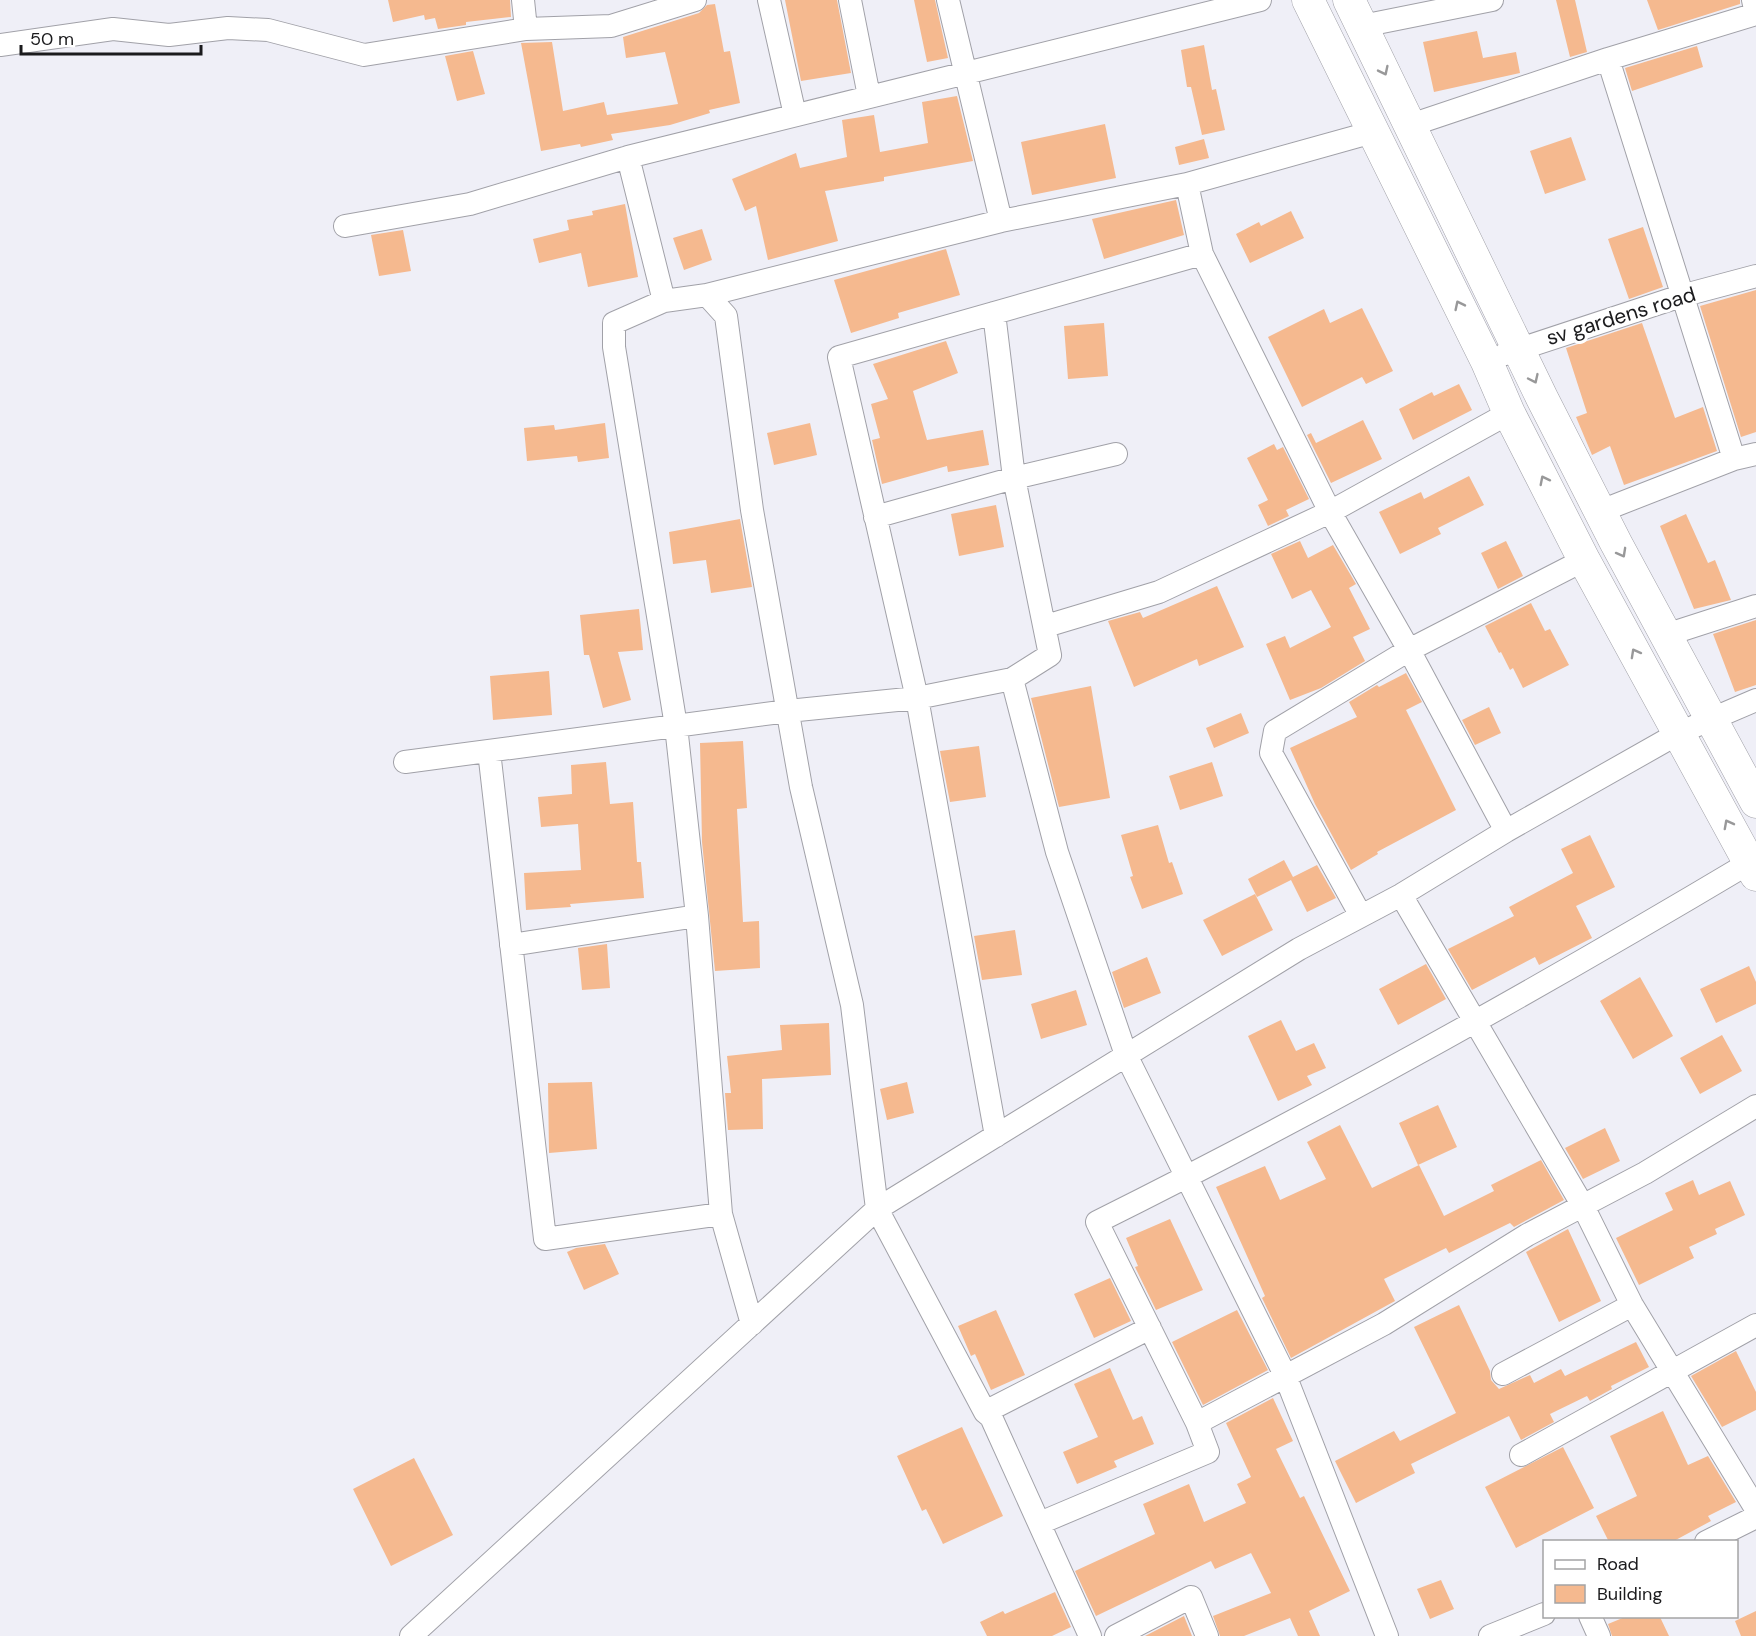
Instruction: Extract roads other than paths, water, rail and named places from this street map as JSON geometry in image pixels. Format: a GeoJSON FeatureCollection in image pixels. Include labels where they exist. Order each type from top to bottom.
{"type":"FeatureCollection","features":[{"type":"Feature","properties":{"kind":"main road"},"geometry":{"type":"LineString","coordinates":[[1308,0],[1487,362],[1509,413],[1584,560],[1753,869]]}},
{"type":"Feature","properties":{"kind":"main road"},"geometry":{"type":"LineString","coordinates":[[1356,13],[1601,511],[1756,802]]}},
{"type":"Feature","properties":{"kind":"street"},"geometry":{"type":"LineString","coordinates":[[523,0],[526,29]]}},
{"type":"Feature","properties":{"kind":"street"},"geometry":{"type":"LineString","coordinates":[[0,45],[113,29],[169,35],[228,28],[268,30],[364,55],[526,29],[611,26],[695,0]]}},
{"type":"Feature","properties":{"kind":"street"},"geometry":{"type":"LineString","coordinates":[[769,0],[795,115]]}},
{"type":"Feature","properties":{"kind":"street"},"geometry":{"type":"LineString","coordinates":[[850,0],[869,96]]}},
{"type":"Feature","properties":{"kind":"street"},"geometry":{"type":"LineString","coordinates":[[948,0],[968,72],[1001,220]]}},
{"type":"Feature","properties":{"kind":"street"},"geometry":{"type":"LineString","coordinates":[[345,226],[470,204],[628,157],[1260,0]]}},
{"type":"Feature","properties":{"kind":"street"},"geometry":{"type":"LineString","coordinates":[[1356,13],[1492,0]]}},
{"type":"Feature","properties":{"kind":"street"},"geometry":{"type":"LineString","coordinates":[[1411,125],[1608,59],[1756,14],[1753,0]]}},
{"type":"Feature","properties":{"kind":"street"},"geometry":{"type":"LineString","coordinates":[[1601,511],[1745,456],[1681,296],[1608,59]]}},
{"type":"Feature","properties":{"kind":"street"},"geometry":{"type":"LineString","coordinates":[[752,1324],[721,1214],[697,916],[676,726],[614,346],[614,323],[664,301],[707,295],[1001,220],[1187,184],[1373,132]]}},
{"type":"Feature","properties":{"kind":"street"},"geometry":{"type":"LineString","coordinates":[[628,157],[664,301]]}},
{"type":"Feature","properties":{"kind":"street"},"geometry":{"type":"LineString","coordinates":[[1187,184],[1202,254],[1330,512],[1409,650],[1506,831]]}},
{"type":"Feature","properties":{"kind":"street"},"geometry":{"type":"LineString","coordinates":[[996,1136],[917,698],[839,357],[1202,254]]}},
{"type":"Feature","properties":{"kind":"street","name":"sv gardens road"},"geometry":{"type":"LineString","coordinates":[[1487,362],[1519,348],[1681,296],[1756,276]]}},
{"type":"Feature","properties":{"kind":"street"},"geometry":{"type":"LineString","coordinates":[[707,295],[726,316],[752,510],[801,787],[852,1005],[877,1209],[985,1412],[991,1417],[1090,1636]]}},
{"type":"Feature","properties":{"kind":"street"},"geometry":{"type":"LineString","coordinates":[[405,762],[788,711],[917,698],[1012,679],[1050,655],[1046,626],[1014,478],[994,313]]}},
{"type":"Feature","properties":{"kind":"street"},"geometry":{"type":"LineString","coordinates":[[1046,626],[1159,592],[1330,512],[1509,413]]}},
{"type":"Feature","properties":{"kind":"street"},"geometry":{"type":"LineString","coordinates":[[875,517],[1014,478],[1116,454]]}},
{"type":"Feature","properties":{"kind":"street"},"geometry":{"type":"LineString","coordinates":[[1361,916],[1271,753],[1275,731],[1409,650],[1584,560]]}},
{"type":"Feature","properties":{"kind":"street"},"geometry":{"type":"LineString","coordinates":[[1666,635],[1756,606]]}},
{"type":"Feature","properties":{"kind":"street"},"geometry":{"type":"LineString","coordinates":[[1012,679],[1058,852],[1126,1055],[1285,1375],[1387,1636]]}},
{"type":"Feature","properties":{"kind":"street"},"geometry":{"type":"LineString","coordinates":[[411,1636],[877,1209],[1299,949],[1401,895],[1506,831],[1679,733],[1711,717],[1756,700]]}},
{"type":"Feature","properties":{"kind":"street"},"geometry":{"type":"LineString","coordinates":[[489,751],[545,1239],[721,1214]]}},
{"type":"Feature","properties":{"kind":"street"},"geometry":{"type":"LineString","coordinates":[[1040,1523],[1208,1452],[1197,1423],[1096,1222],[1186,1178],[1753,869]]}},
{"type":"Feature","properties":{"kind":"street"},"geometry":{"type":"LineString","coordinates":[[1401,895],[1582,1206],[1632,1305],[1756,1509]]}},
{"type":"Feature","properties":{"kind":"street"},"geometry":{"type":"LineString","coordinates":[[511,945],[697,916]]}},
{"type":"Feature","properties":{"kind":"street"},"geometry":{"type":"LineString","coordinates":[[1197,1423],[1384,1324],[1527,1235],[1645,1173],[1756,1106]]}},
{"type":"Feature","properties":{"kind":"street"},"geometry":{"type":"LineString","coordinates":[[1503,1374],[1632,1305]]}},
{"type":"Feature","properties":{"kind":"street"},"geometry":{"type":"LineString","coordinates":[[1521,1455],[1756,1325]]}},
{"type":"Feature","properties":{"kind":"street"},"geometry":{"type":"LineString","coordinates":[[985,1412],[1150,1328]]}},
{"type":"Feature","properties":{"kind":"street"},"geometry":{"type":"LineString","coordinates":[[1710,1540],[1756,1517]]}},
{"type":"Feature","properties":{"kind":"street"},"geometry":{"type":"LineString","coordinates":[[1116,1636],[1191,1598],[1208,1636]]}},
{"type":"Feature","properties":{"kind":"street"},"geometry":{"type":"LineString","coordinates":[[1490,1636],[1543,1615]]}},
{"type":"Feature","properties":{"kind":"street"},"geometry":{"type":"LineString","coordinates":[[1590,1618],[1599,1636]]}}]}
